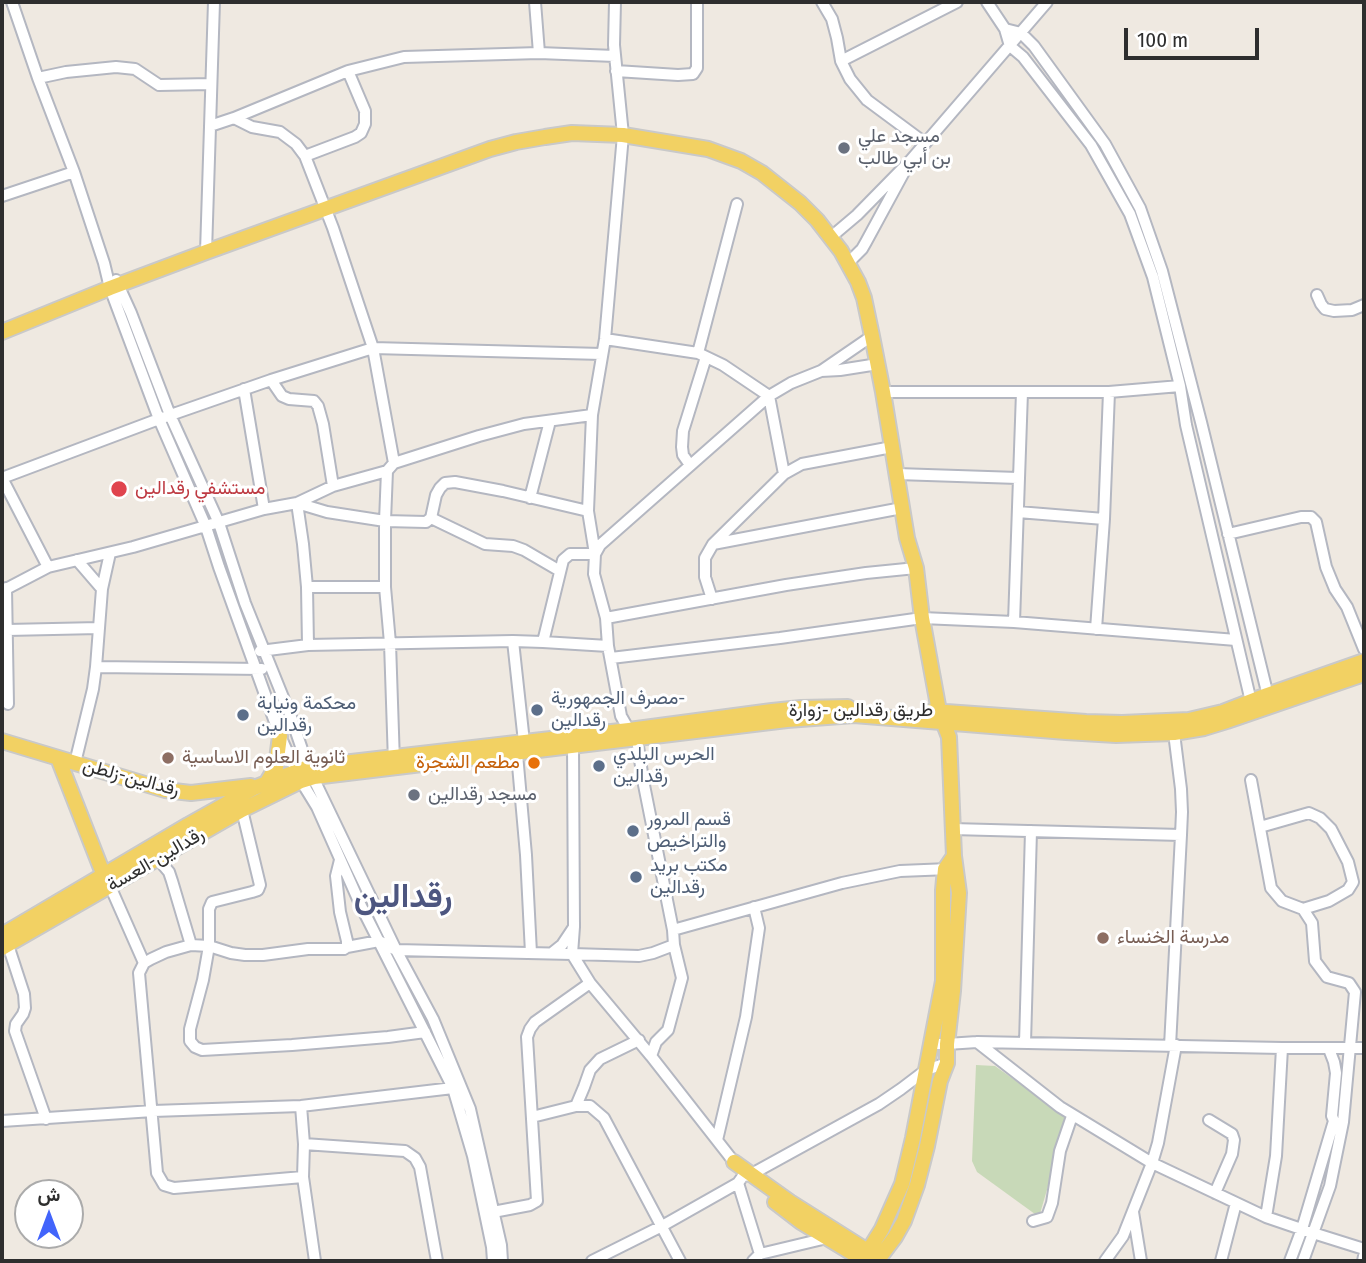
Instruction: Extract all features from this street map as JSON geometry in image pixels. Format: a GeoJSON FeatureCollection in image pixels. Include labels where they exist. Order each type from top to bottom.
{"type":"FeatureCollection","features":[{"type":"Feature","properties":{"kind":"main road"},"geometry":{"type":"LineString","coordinates":[[2,332],[206,252],[516,142],[572,134],[623,135],[708,149],[741,161],[762,173],[800,203],[831,237],[848,263],[864,298],[878,364],[907,538],[916,568],[922,618],[941,717],[949,737],[952,829],[951,865],[943,890],[943,981],[902,1184],[869,1260]]}},
{"type":"Feature","properties":{"kind":"main road","name":"طريق رقدالين -زوارة"},"geometry":{"type":"LineString","coordinates":[[941,717],[1116,735],[1174,733],[1204,728],[1364,661]]}},
{"type":"Feature","properties":{"kind":"main road","name":"طريق رقدالين -زوارة"},"geometry":{"type":"LineString","coordinates":[[1269,700],[1364,674]]}},
{"type":"Feature","properties":{"kind":"main road","name":"طريق رقدالين -زوارة"},"geometry":{"type":"LineString","coordinates":[[305,775],[633,734],[854,715],[1163,722],[1205,717],[1252,706]]}},
{"type":"Feature","properties":{"kind":"main road","name":"طريق رقدالين -زوارة"},"geometry":{"type":"LineString","coordinates":[[520,748],[573,745],[633,734]]}},
{"type":"Feature","properties":{"kind":"main road"},"geometry":{"type":"LineString","coordinates":[[265,784],[276,767],[280,736]]}},
{"type":"Feature","properties":{"kind":"main road","name":"رقدالين-زلطن"},"geometry":{"type":"LineString","coordinates":[[2,741],[177,792],[191,793],[265,784]]}},
{"type":"Feature","properties":{"kind":"main road"},"geometry":{"type":"LineString","coordinates":[[58,758],[106,881]]}},
{"type":"Feature","properties":{"kind":"main road","name":"رقدالين-العسة"},"geometry":{"type":"LineString","coordinates":[[4,942],[121,872],[188,825],[265,784],[305,775]]}},
{"type":"Feature","properties":{"kind":"main road","name":"رقدالين-العسة"},"geometry":{"type":"LineString","coordinates":[[121,872],[158,859],[305,775]]}},
{"type":"Feature","properties":{"kind":"main road"},"geometry":{"type":"LineString","coordinates":[[869,1260],[895,1237],[904,1220],[917,1185],[940,1081],[947,1063],[959,893],[951,865]]}},
{"type":"Feature","properties":{"kind":"main road"},"geometry":{"type":"LineString","coordinates":[[734,1162],[744,1178],[801,1223],[869,1260]]}},
{"type":"Feature","properties":{"kind":"main road"},"geometry":{"type":"LineString","coordinates":[[744,1178],[869,1260]]}},
{"type":"Feature","properties":{"kind":"street"},"geometry":{"type":"LineString","coordinates":[[12,2],[104,262],[219,523],[246,603],[291,717],[305,775],[317,807],[340,860],[425,1032],[470,1109],[501,1245],[502,1261]]}},
{"type":"Feature","properties":{"kind":"street"},"geometry":{"type":"LineString","coordinates":[[206,252],[214,2]]}},
{"type":"Feature","properties":{"kind":"street"},"geometry":{"type":"LineString","coordinates":[[535,2],[539,53]]}},
{"type":"Feature","properties":{"kind":"street"},"geometry":{"type":"LineString","coordinates":[[615,2],[615,56],[623,135],[605,340],[592,415],[588,511],[595,554],[594,574],[606,618],[608,646],[621,716],[633,734],[682,978],[668,1030],[656,1042],[651,1055]]}},
{"type":"Feature","properties":{"kind":"street"},"geometry":{"type":"LineString","coordinates":[[616,71],[693,74],[697,68],[697,2]]}},
{"type":"Feature","properties":{"kind":"street"},"geometry":{"type":"LineString","coordinates":[[822,2],[832,19],[841,61],[850,79],[867,100],[925,143]]}},
{"type":"Feature","properties":{"kind":"street"},"geometry":{"type":"LineString","coordinates":[[841,61],[957,2]]}},
{"type":"Feature","properties":{"kind":"street"},"geometry":{"type":"LineString","coordinates":[[987,2],[1005,29],[1010,46],[1023,57],[1091,145],[1130,214],[1153,278],[1180,386],[1186,425],[1252,706]]}},
{"type":"Feature","properties":{"kind":"street"},"geometry":{"type":"LineString","coordinates":[[831,237],[857,215],[910,161],[1046,2]]}},
{"type":"Feature","properties":{"kind":"street"},"geometry":{"type":"LineString","coordinates":[[1005,29],[1021,33],[1034,46],[1105,144],[1140,208],[1162,271],[1269,700]]}},
{"type":"Feature","properties":{"kind":"street"},"geometry":{"type":"LineString","coordinates":[[1023,57],[1034,46]]}},
{"type":"Feature","properties":{"kind":"street"},"geometry":{"type":"LineString","coordinates":[[210,126],[348,71],[404,57],[539,53],[615,56]]}},
{"type":"Feature","properties":{"kind":"street"},"geometry":{"type":"LineString","coordinates":[[38,78],[116,67],[135,69],[159,85],[211,84]]}},
{"type":"Feature","properties":{"kind":"street"},"geometry":{"type":"LineString","coordinates":[[305,156],[361,133],[365,124],[365,111],[348,71]]}},
{"type":"Feature","properties":{"kind":"street"},"geometry":{"type":"LineString","coordinates":[[233,118],[252,127],[280,132],[296,144],[305,156],[327,209],[373,348],[390,467],[385,521],[385,587],[390,643],[394,763]]}},
{"type":"Feature","properties":{"kind":"street"},"geometry":{"type":"LineString","coordinates":[[848,263],[862,249],[910,161]]}},
{"type":"Feature","properties":{"kind":"street"},"geometry":{"type":"LineString","coordinates":[[2,196],[74,172]]}},
{"type":"Feature","properties":{"kind":"street"},"geometry":{"type":"LineString","coordinates":[[690,465],[683,456],[683,430],[737,204]]}},
{"type":"Feature","properties":{"kind":"street"},"geometry":{"type":"LineString","coordinates":[[115,287],[159,419],[206,527],[280,736],[305,775],[433,1019],[457,1086],[493,1261]]}},
{"type":"Feature","properties":{"kind":"street"},"geometry":{"type":"LineString","coordinates":[[1317,295],[1325,309],[1334,312],[1352,310],[1364,305]]}},
{"type":"Feature","properties":{"kind":"street"},"geometry":{"type":"LineString","coordinates":[[595,554],[600,545],[769,396],[791,383],[821,371],[872,336]]}},
{"type":"Feature","properties":{"kind":"street"},"geometry":{"type":"LineString","coordinates":[[605,340],[702,355],[723,365],[769,396],[784,474]]}},
{"type":"Feature","properties":{"kind":"street"},"geometry":{"type":"LineString","coordinates":[[48,567],[2,478],[244,389],[373,348],[602,354]]}},
{"type":"Feature","properties":{"kind":"street"},"geometry":{"type":"LineString","coordinates":[[821,371],[878,364]]}},
{"type":"Feature","properties":{"kind":"street"},"geometry":{"type":"LineString","coordinates":[[271,380],[282,396],[314,401],[318,406],[333,486]]}},
{"type":"Feature","properties":{"kind":"street"},"geometry":{"type":"LineString","coordinates":[[883,392],[1109,391],[1180,386]]}},
{"type":"Feature","properties":{"kind":"street"},"geometry":{"type":"LineString","coordinates":[[244,389],[264,509]]}},
{"type":"Feature","properties":{"kind":"street"},"geometry":{"type":"LineString","coordinates":[[1014,622],[1022,391]]}},
{"type":"Feature","properties":{"kind":"street"},"geometry":{"type":"LineString","coordinates":[[1096,629],[1109,391]]}},
{"type":"Feature","properties":{"kind":"street"},"geometry":{"type":"LineString","coordinates":[[8,704],[4,590],[48,567],[110,553],[264,509],[297,503],[333,486],[480,436],[524,424],[592,415]]}},
{"type":"Feature","properties":{"kind":"street"},"geometry":{"type":"LineString","coordinates":[[530,498],[551,421]]}},
{"type":"Feature","properties":{"kind":"street"},"geometry":{"type":"LineString","coordinates":[[712,599],[705,577],[705,558],[713,544],[784,474],[802,464],[892,447]]}},
{"type":"Feature","properties":{"kind":"street"},"geometry":{"type":"LineString","coordinates":[[897,474],[1018,478]]}},
{"type":"Feature","properties":{"kind":"street"},"geometry":{"type":"LineString","coordinates":[[297,503],[327,512],[385,521],[426,522],[430,518],[440,488],[454,482],[588,511]]}},
{"type":"Feature","properties":{"kind":"street"},"geometry":{"type":"LineString","coordinates":[[297,503],[307,587],[309,645]]}},
{"type":"Feature","properties":{"kind":"street"},"geometry":{"type":"LineString","coordinates":[[713,544],[902,508]]}},
{"type":"Feature","properties":{"kind":"street"},"geometry":{"type":"LineString","coordinates":[[1018,512],[1104,519]]}},
{"type":"Feature","properties":{"kind":"street"},"geometry":{"type":"LineString","coordinates":[[1228,534],[1311,517],[1316,522],[1326,567],[1335,589],[1347,607],[1364,649]]}},
{"type":"Feature","properties":{"kind":"street"},"geometry":{"type":"LineString","coordinates":[[430,518],[485,544],[513,546],[524,550],[560,571]]}},
{"type":"Feature","properties":{"kind":"street"},"geometry":{"type":"LineString","coordinates":[[75,764],[93,689],[102,590],[110,553]]}},
{"type":"Feature","properties":{"kind":"street"},"geometry":{"type":"LineString","coordinates":[[543,642],[563,559],[570,554],[595,554]]}},
{"type":"Feature","properties":{"kind":"street"},"geometry":{"type":"LineString","coordinates":[[77,560],[102,590]]}},
{"type":"Feature","properties":{"kind":"street"},"geometry":{"type":"LineString","coordinates":[[606,618],[866,573],[916,568]]}},
{"type":"Feature","properties":{"kind":"street"},"geometry":{"type":"LineString","coordinates":[[307,587],[385,587]]}},
{"type":"Feature","properties":{"kind":"street"},"geometry":{"type":"LineString","coordinates":[[611,658],[922,618],[1014,622],[1236,640]]}},
{"type":"Feature","properties":{"kind":"street"},"geometry":{"type":"LineString","coordinates":[[7,630],[99,628]]}},
{"type":"Feature","properties":{"kind":"street"},"geometry":{"type":"LineString","coordinates":[[250,652],[309,645],[390,643],[513,641],[608,646]]}},
{"type":"Feature","properties":{"kind":"street"},"geometry":{"type":"LineString","coordinates":[[513,641],[531,953]]}},
{"type":"Feature","properties":{"kind":"street"},"geometry":{"type":"LineString","coordinates":[[96,667],[257,670],[271,667]]}},
{"type":"Feature","properties":{"kind":"street"},"geometry":{"type":"LineString","coordinates":[[1105,1261],[1123,1236],[1152,1163],[1158,1143],[1173,1046],[1182,812],[1174,733]]}},
{"type":"Feature","properties":{"kind":"street"},"geometry":{"type":"LineString","coordinates":[[573,745],[572,954],[590,983],[639,1040],[734,1162]]}},
{"type":"Feature","properties":{"kind":"street"},"geometry":{"type":"LineString","coordinates":[[1251,780],[1271,888],[1282,901],[1303,909],[1312,923],[1315,961],[1327,977],[1349,983],[1355,992],[1343,1122],[1330,1186],[1308,1232],[1290,1261]]}},
{"type":"Feature","properties":{"kind":"street"},"geometry":{"type":"LineString","coordinates":[[242,810],[260,885],[258,890],[212,902],[209,909],[209,946],[190,1029],[190,1041],[195,1047],[202,1049],[292,1045],[425,1032]]}},
{"type":"Feature","properties":{"kind":"street"},"geometry":{"type":"LineString","coordinates":[[1260,827],[1309,813],[1320,818],[1331,829],[1348,862],[1353,882],[1348,890],[1329,901],[1303,909]]}},
{"type":"Feature","properties":{"kind":"street"},"geometry":{"type":"LineString","coordinates":[[952,829],[1181,835]]}},
{"type":"Feature","properties":{"kind":"street"},"geometry":{"type":"LineString","coordinates":[[1025,1043],[1031,831]]}},
{"type":"Feature","properties":{"kind":"street"},"geometry":{"type":"LineString","coordinates":[[158,859],[169,872],[191,945]]}},
{"type":"Feature","properties":{"kind":"street"},"geometry":{"type":"LineString","coordinates":[[340,860],[336,876],[347,947]]}},
{"type":"Feature","properties":{"kind":"street"},"geometry":{"type":"LineString","coordinates":[[673,930],[842,883],[900,871],[951,865]]}},
{"type":"Feature","properties":{"kind":"street"},"geometry":{"type":"LineString","coordinates":[[106,881],[144,963]]}},
{"type":"Feature","properties":{"kind":"street"},"geometry":{"type":"LineString","coordinates":[[717,1140],[746,1017],[759,929],[754,907]]}},
{"type":"Feature","properties":{"kind":"street"},"geometry":{"type":"LineString","coordinates":[[552,953],[562,945],[574,927]]}},
{"type":"Feature","properties":{"kind":"street"},"geometry":{"type":"LineString","coordinates":[[303,1177],[174,1188],[164,1185],[157,1173],[139,980],[144,963],[166,952],[191,945],[209,946],[231,953],[264,955],[308,949],[344,949],[379,941],[396,950],[639,956],[674,945]]}},
{"type":"Feature","properties":{"kind":"street"},"geometry":{"type":"LineString","coordinates":[[4,942],[24,994],[25,1008],[15,1031],[46,1119]]}},
{"type":"Feature","properties":{"kind":"street"},"geometry":{"type":"LineString","coordinates":[[493,1212],[530,1205],[537,1201],[527,1037],[530,1028],[534,1022],[590,983]]}},
{"type":"Feature","properties":{"kind":"street"},"geometry":{"type":"LineString","coordinates":[[576,1106],[590,1070],[600,1059],[639,1040]]}},
{"type":"Feature","properties":{"kind":"street"},"geometry":{"type":"LineString","coordinates":[[977,1042],[1072,1116],[1152,1163],[1266,1216],[1364,1249]]}},
{"type":"Feature","properties":{"kind":"street"},"geometry":{"type":"LineString","coordinates":[[931,1044],[977,1042],[1364,1048]]}},
{"type":"Feature","properties":{"kind":"street"},"geometry":{"type":"LineString","coordinates":[[1266,1216],[1276,1156],[1282,1048]]}},
{"type":"Feature","properties":{"kind":"street"},"geometry":{"type":"LineString","coordinates":[[1303,1261],[1334,1121],[1332,1116],[1336,1073],[1335,1062],[1329,1049]]}},
{"type":"Feature","properties":{"kind":"street"},"geometry":{"type":"LineString","coordinates":[[595,1261],[879,1104],[926,1070],[947,1063]]}},
{"type":"Feature","properties":{"kind":"street"},"geometry":{"type":"LineString","coordinates":[[2,1121],[153,1111],[301,1106],[457,1086]]}},
{"type":"Feature","properties":{"kind":"street"},"geometry":{"type":"LineString","coordinates":[[301,1106],[303,1177],[315,1261]]}},
{"type":"Feature","properties":{"kind":"street"},"geometry":{"type":"LineString","coordinates":[[532,1117],[576,1106],[590,1106],[604,1118],[680,1261]]}},
{"type":"Feature","properties":{"kind":"street"},"geometry":{"type":"LineString","coordinates":[[1033,1220],[1047,1217],[1052,1203],[1060,1151],[1072,1116]]}},
{"type":"Feature","properties":{"kind":"street"},"geometry":{"type":"LineString","coordinates":[[1209,1121],[1232,1134],[1234,1140],[1232,1154],[1215,1193]]}},
{"type":"Feature","properties":{"kind":"street"},"geometry":{"type":"LineString","coordinates":[[304,1144],[405,1151],[415,1158],[437,1261]]}},
{"type":"Feature","properties":{"kind":"street"},"geometry":{"type":"LineString","coordinates":[[744,1178],[756,1257],[827,1238]]}},
{"type":"Feature","properties":{"kind":"street"},"geometry":{"type":"LineString","coordinates":[[1221,1261],[1236,1203]]}},
{"type":"Feature","properties":{"kind":"street"},"geometry":{"type":"LineString","coordinates":[[1133,1212],[1141,1261]]}},
{"type":"Feature","properties":{"kind":"green space"},"geometry":{"type":"Polygon","coordinates":[[[976,1065],[995,1066],[1068,1118],[1039,1217],[977,1172],[972,1161],[976,1065]]]}},
{"type":"Feature","properties":{"kind":"place","name":"مسجد علي بن أبي طالب"},"geometry":{"type":"Point","coordinates":[844,148]}},
{"type":"Feature","properties":{"kind":"place","name":"مستشفي رقدالين"},"geometry":{"type":"Point","coordinates":[119,489]}},
{"type":"Feature","properties":{"kind":"place","name":"مصرف الجمهورية- رقدالين"},"geometry":{"type":"Point","coordinates":[537,710]}},
{"type":"Feature","properties":{"kind":"place","name":"محكمة ونيابة رقدالين"},"geometry":{"type":"Point","coordinates":[243,715]}},
{"type":"Feature","properties":{"kind":"place","name":"ثانوية العلوم الاساسية"},"geometry":{"type":"Point","coordinates":[168,758]}},
{"type":"Feature","properties":{"kind":"place","name":"مطعم الشجرة"},"geometry":{"type":"Point","coordinates":[534,763]}},
{"type":"Feature","properties":{"kind":"place","name":"الحرس البلدي رقدالين"},"geometry":{"type":"Point","coordinates":[599,766]}},
{"type":"Feature","properties":{"kind":"place","name":"مسجد رقدالين"},"geometry":{"type":"Point","coordinates":[414,795]}},
{"type":"Feature","properties":{"kind":"place","name":"قسم المرور والتراخيص"},"geometry":{"type":"Point","coordinates":[633,831]}},
{"type":"Feature","properties":{"kind":"place","name":"مكتب بريد رقدالين"},"geometry":{"type":"Point","coordinates":[636,877]}},
{"type":"Feature","properties":{"kind":"place","name":"مدرسة الخنساء"},"geometry":{"type":"Point","coordinates":[1103,938]}},
{"type":"Feature","properties":{"kind":"district","name":"رقدالين"},"geometry":{"type":"Point","coordinates":[403,898]}}]}
